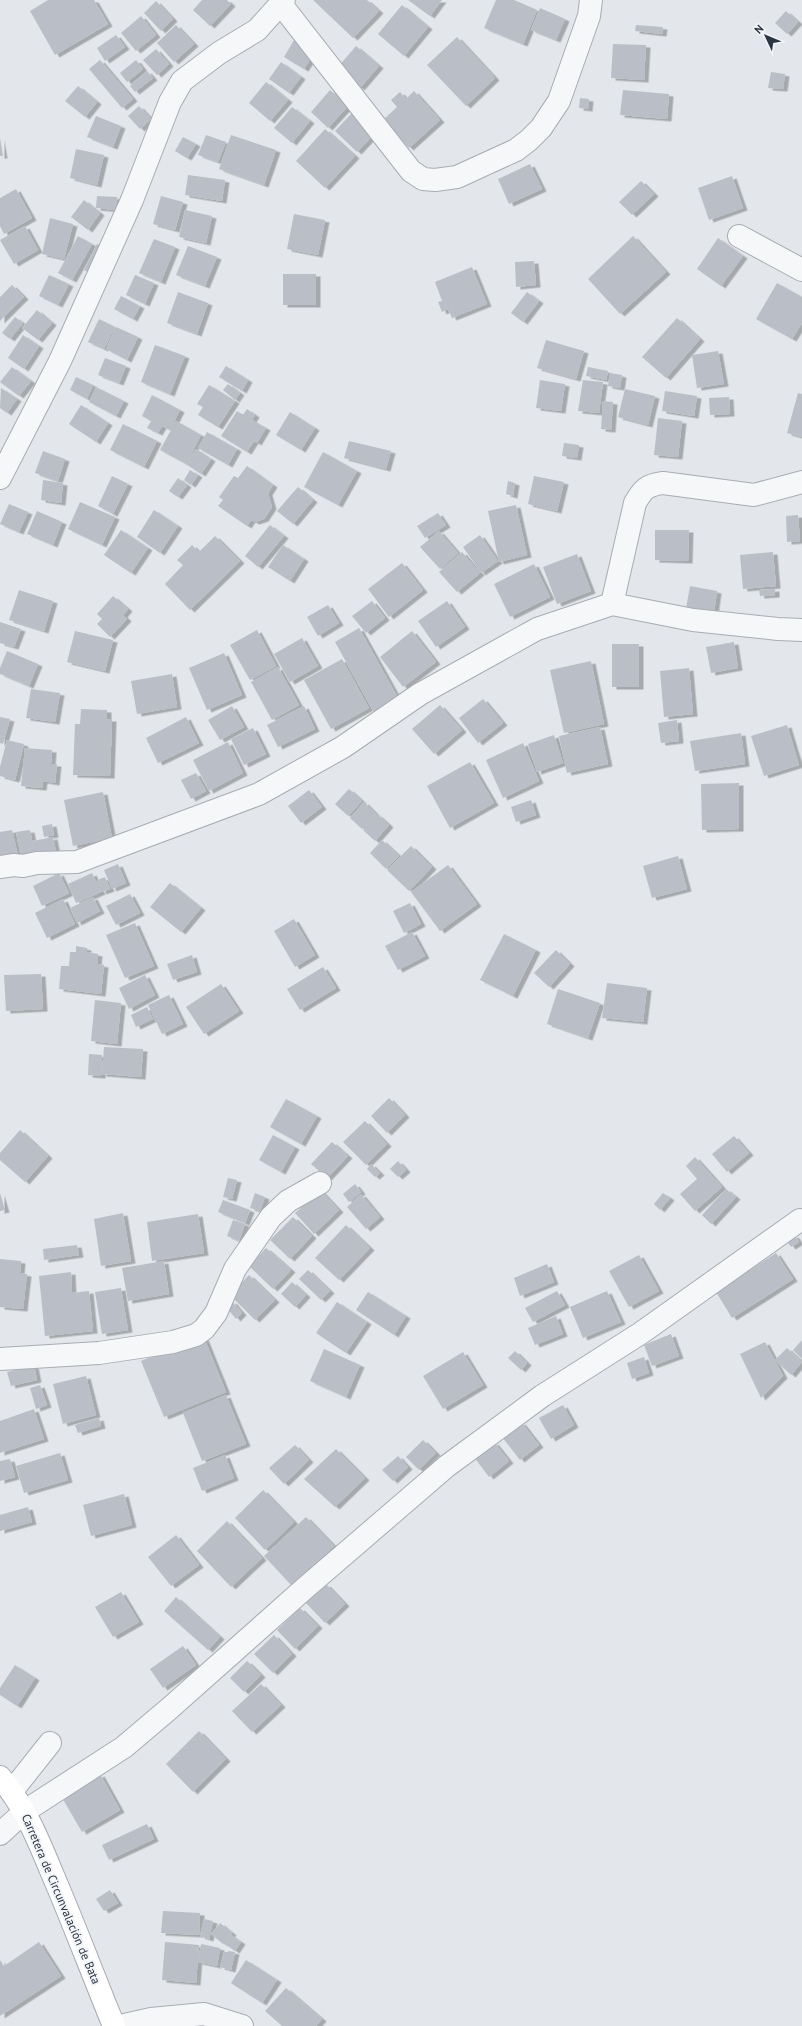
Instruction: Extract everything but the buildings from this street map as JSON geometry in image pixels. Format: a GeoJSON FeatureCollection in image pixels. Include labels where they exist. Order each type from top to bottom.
{"type":"FeatureCollection","features":[{"type":"Feature","properties":{"kind":"main road","name":"Carretera de Circunvalación de Bata"},"geometry":{"type":"LineString","coordinates":[[6,1784],[25,1811],[67,1908],[114,2026]]}},
{"type":"Feature","properties":{"kind":"street"},"geometry":{"type":"LineString","coordinates":[[0,478],[60,362],[132,200],[170,102],[182,81],[219,53],[257,30],[282,2],[411,171],[423,179],[435,180],[457,177],[516,150],[541,128],[559,101],[589,16],[591,0]]}},
{"type":"Feature","properties":{"kind":"street"},"geometry":{"type":"LineString","coordinates":[[739,236],[802,270]]}},
{"type":"Feature","properties":{"kind":"street"},"geometry":{"type":"LineString","coordinates":[[612,604],[635,503],[640,494],[650,485],[663,483],[754,496],[802,482]]}},
{"type":"Feature","properties":{"kind":"street"},"geometry":{"type":"LineString","coordinates":[[0,867],[14,865],[23,866],[37,863],[77,862],[259,794],[343,747],[420,694],[537,629],[612,604],[693,620],[802,630]]}},
{"type":"Feature","properties":{"kind":"street"},"geometry":{"type":"LineString","coordinates":[[0,1359],[99,1353],[173,1342],[196,1335],[204,1329],[216,1313],[235,1268],[271,1216],[288,1201],[320,1183]]}},
{"type":"Feature","properties":{"kind":"street"},"geometry":{"type":"LineString","coordinates":[[0,1834],[25,1811],[124,1747],[176,1704],[304,1589],[447,1466],[542,1396],[641,1333],[800,1220]]}},
{"type":"Feature","properties":{"kind":"street"},"geometry":{"type":"LineString","coordinates":[[6,1784],[50,1743]]}},
{"type":"Feature","properties":{"kind":"street"},"geometry":{"type":"LineString","coordinates":[[120,2026],[151,2019],[204,2014],[242,2026]]}}]}
